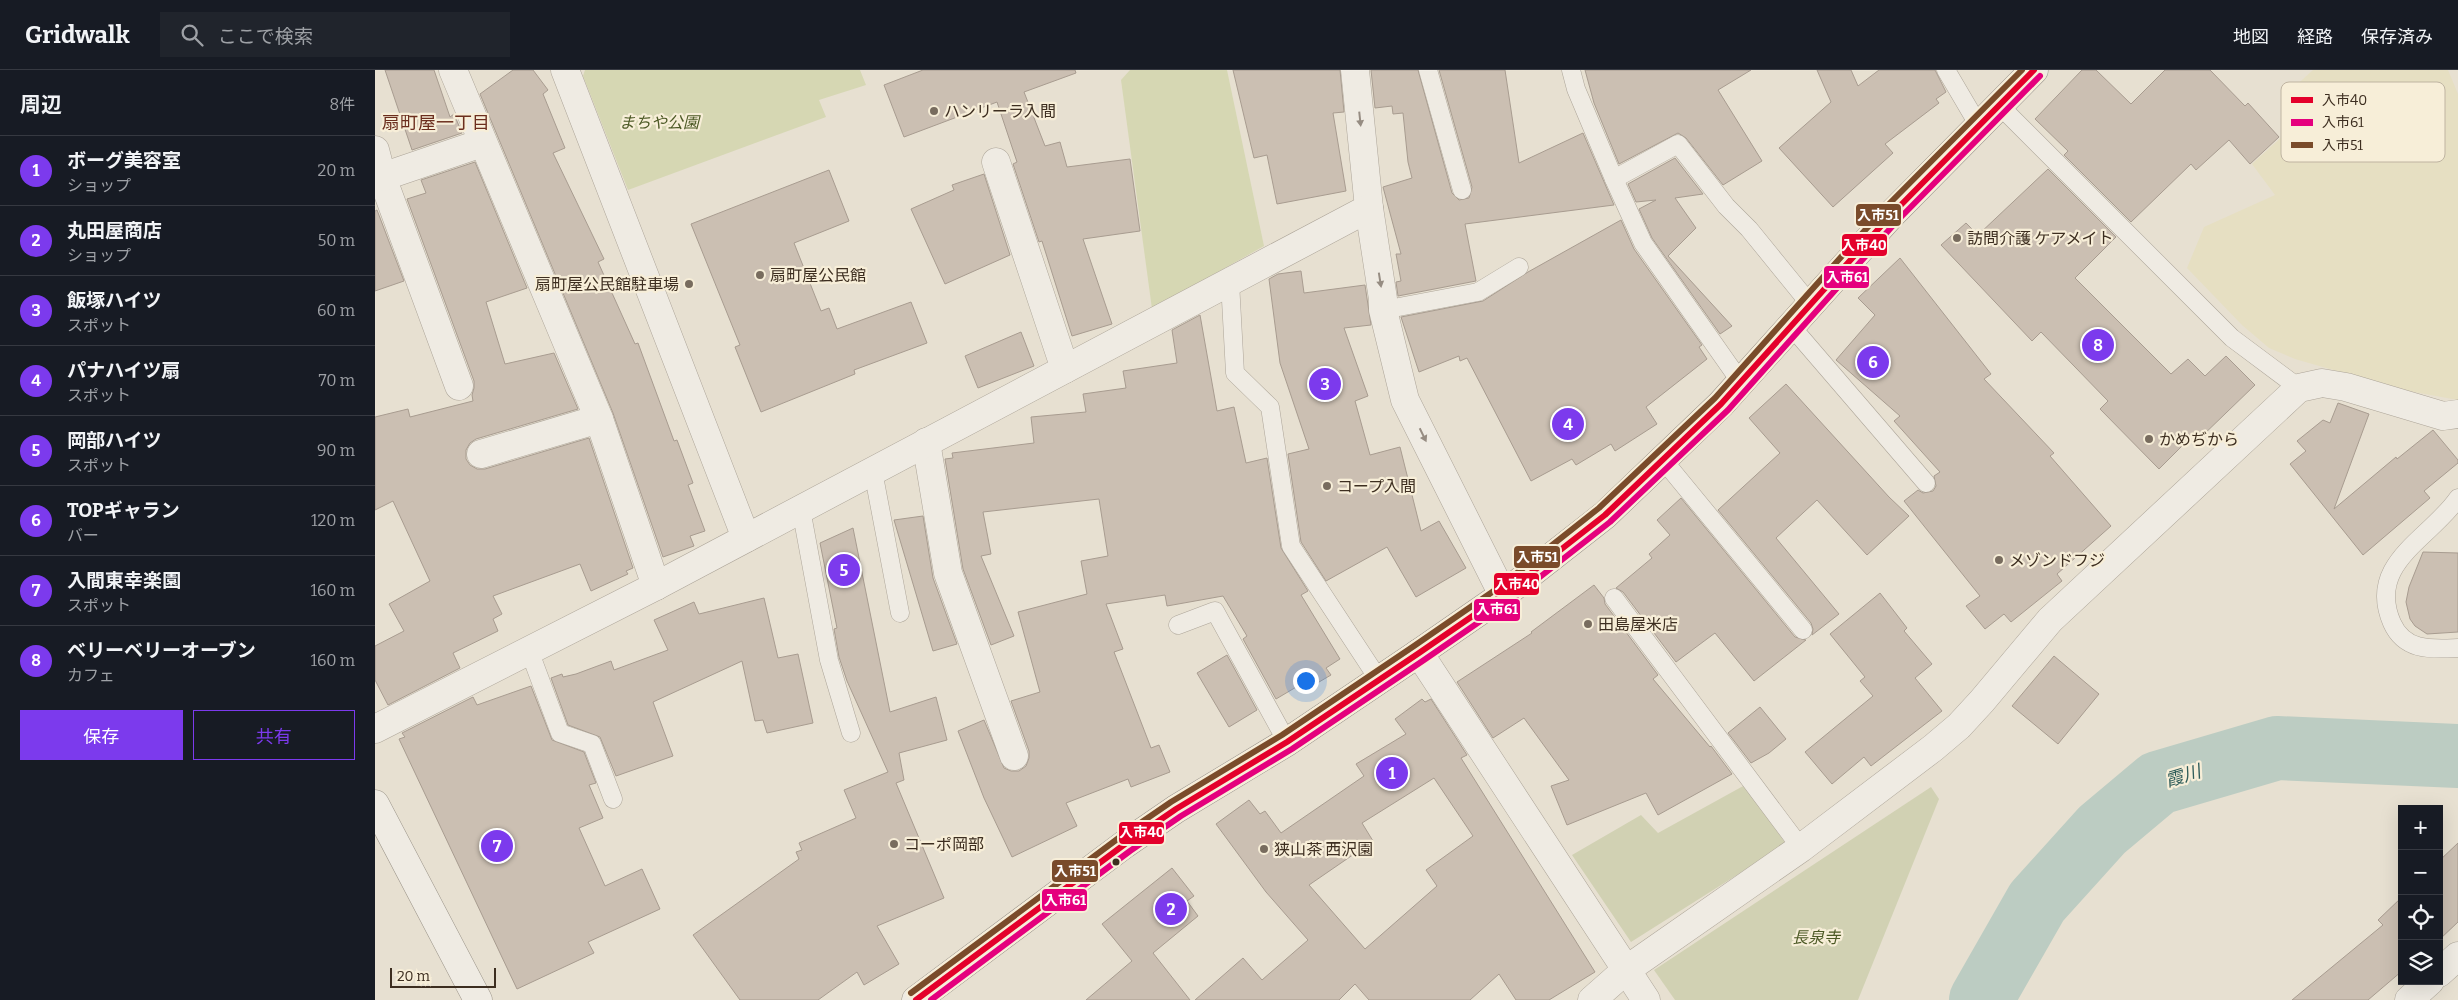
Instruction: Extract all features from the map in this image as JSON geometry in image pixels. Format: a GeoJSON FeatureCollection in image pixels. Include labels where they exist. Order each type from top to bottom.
{"type":"FeatureCollection","features":[{"type":"Feature","properties":{"kind":"street"},"geometry":{"type":"LineString","coordinates":[[453,70],[599,419],[656,586]]}},
{"type":"Feature","properties":{"kind":"street"},"geometry":{"type":"LineString","coordinates":[[565,70],[745,538]]}},
{"type":"Feature","properties":{"kind":"street"},"geometry":{"type":"LineString","coordinates":[[1355,70],[1369,208],[1383,310],[1405,400],[1503,596]]}},
{"type":"Feature","properties":{"kind":"street"},"geometry":{"type":"LineString","coordinates":[[916,1000],[1176,809],[1287,742],[1503,596],[1605,515],[1664,461],[1721,404],[1891,215],[2034,70]]}},
{"type":"Feature","properties":{"kind":"street"},"geometry":{"type":"LineString","coordinates":[[382,177],[482,143]]}},
{"type":"Feature","properties":{"kind":"street"},"geometry":{"type":"LineString","coordinates":[[375,150],[382,177],[459,386]]}},
{"type":"Feature","properties":{"kind":"street"},"geometry":{"type":"LineString","coordinates":[[996,162],[1065,369]]}},
{"type":"Feature","properties":{"kind":"street"},"geometry":{"type":"LineString","coordinates":[[375,729],[656,586],[1369,208]]}},
{"type":"Feature","properties":{"kind":"street"},"geometry":{"type":"LineString","coordinates":[[1592,1000],[1626,970],[1801,848],[1933,748],[1959,726],[2050,620],[2299,388],[2322,383],[2346,387],[2443,416],[2458,414]]}},
{"type":"Feature","properties":{"kind":"street"},"geometry":{"type":"LineString","coordinates":[[481,454],[599,419]]}},
{"type":"Feature","properties":{"kind":"street"},"geometry":{"type":"LineString","coordinates":[[926,442],[948,573],[1014,756]]}},
{"type":"Feature","properties":{"kind":"street"},"geometry":{"type":"LineString","coordinates":[[1419,653],[1646,1000]]}},
{"type":"Feature","properties":{"kind":"street"},"geometry":{"type":"LineString","coordinates":[[375,804],[479,1000]]}},
{"type":"Feature","properties":{"kind":"street"},"geometry":{"type":"LineString","coordinates":[[2443,969],[2458,956]]}},
{"type":"Feature","properties":{"kind":"street"},"geometry":{"type":"LineString","coordinates":[[2409,1000],[2426,985]]}},
{"type":"Feature","properties":{"kind":"lane"},"geometry":{"type":"LineString","coordinates":[[1428,70],[1462,190]]}},
{"type":"Feature","properties":{"kind":"lane"},"geometry":{"type":"LineString","coordinates":[[1571,70],[1614,179],[1643,243],[1740,381]]}},
{"type":"Feature","properties":{"kind":"lane"},"geometry":{"type":"LineString","coordinates":[[1946,70],[1979,126]]}},
{"type":"Feature","properties":{"kind":"lane"},"geometry":{"type":"LineString","coordinates":[[1999,105],[2232,338],[2299,388]]}},
{"type":"Feature","properties":{"kind":"lane"},"geometry":{"type":"LineString","coordinates":[[1614,179],[1678,144],[1726,206],[1749,229],[1810,304]]}},
{"type":"Feature","properties":{"kind":"lane"},"geometry":{"type":"LineString","coordinates":[[1383,310],[1478,292],[1519,266]]}},
{"type":"Feature","properties":{"kind":"lane"},"geometry":{"type":"LineString","coordinates":[[1230,282],[1235,373],[1270,407],[1291,546],[1379,680]]}},
{"type":"Feature","properties":{"kind":"lane"},"geometry":{"type":"LineString","coordinates":[[1791,326],[1926,483]]}},
{"type":"Feature","properties":{"kind":"lane"},"geometry":{"type":"LineString","coordinates":[[1664,461],[1803,630]]}},
{"type":"Feature","properties":{"kind":"lane"},"geometry":{"type":"LineString","coordinates":[[873,471],[900,612]]}},
{"type":"Feature","properties":{"kind":"lane"},"geometry":{"type":"LineString","coordinates":[[2458,498],[2399,558],[2390,575],[2386,592],[2391,621],[2397,632],[2424,649],[2458,648]]}},
{"type":"Feature","properties":{"kind":"lane"},"geometry":{"type":"LineString","coordinates":[[801,509],[829,660],[851,733]]}},
{"type":"Feature","properties":{"kind":"lane"},"geometry":{"type":"LineString","coordinates":[[1614,598],[1801,848]]}},
{"type":"Feature","properties":{"kind":"lane"},"geometry":{"type":"LineString","coordinates":[[1178,625],[1215,611],[1287,742]]}},
{"type":"Feature","properties":{"kind":"lane"},"geometry":{"type":"LineString","coordinates":[[529,650],[560,734],[592,744],[613,800]]}},
{"type":"Feature","properties":{"kind":"shaded area"},"geometry":{"type":"Polygon","coordinates":[[[2313,70],[2448,70],[2458,94],[2458,400],[2403,390],[2295,359],[2269,348],[2242,325],[2187,268],[2204,227],[2275,195],[2252,164],[2281,138],[2281,162],[2445,162],[2445,82],[2300,82],[2313,70]]]}},
{"type":"Feature","properties":{"kind":"green space","name":"まちや公園"},"geometry":{"type":"Polygon","coordinates":[[[585,70],[860,70],[866,85],[819,100],[826,117],[628,190],[583,76],[585,70]]]}},
{"type":"Feature","properties":{"kind":"green space"},"geometry":{"type":"Polygon","coordinates":[[[1130,70],[1227,70],[1264,246],[1152,309],[1121,80],[1130,70]]]}},
{"type":"Feature","properties":{"kind":"green space"},"geometry":{"type":"Polygon","coordinates":[[[1745,785],[1786,844],[1631,942],[1572,855],[1641,815],[1658,833],[1745,785]]]}},
{"type":"Feature","properties":{"kind":"green space","name":"長泉寺"},"geometry":{"type":"Polygon","coordinates":[[[1931,787],[1939,799],[1858,1000],[1675,1000],[1654,970],[1931,787]]]}},
{"type":"Feature","properties":{"kind":"building"},"geometry":{"type":"Polygon","coordinates":[[[385,70],[434,70],[450,117],[454,114],[462,133],[412,150],[385,70]]]}},
{"type":"Feature","properties":{"kind":"building"},"geometry":{"type":"Polygon","coordinates":[[[513,70],[533,70],[548,90],[543,94],[565,148],[553,153],[604,259],[598,262],[635,344],[638,343],[674,441],[677,440],[693,483],[688,485],[705,531],[690,536],[694,546],[663,557],[613,413],[480,94],[513,70]]]}},
{"type":"Feature","properties":{"kind":"building"},"geometry":{"type":"Polygon","coordinates":[[[923,70],[1075,70],[1076,73],[1024,92],[1045,146],[1060,142],[1067,167],[1130,159],[1140,231],[1083,239],[1112,324],[1072,336],[1042,241],[1039,242],[1013,164],[1017,162],[997,102],[904,137],[884,85],[923,70]]]}},
{"type":"Feature","properties":{"kind":"building"},"geometry":{"type":"Polygon","coordinates":[[[1233,70],[1340,70],[1344,112],[1333,113],[1346,191],[1277,204],[1267,155],[1254,158],[1233,70]]]}},
{"type":"Feature","properties":{"kind":"building"},"geometry":{"type":"Polygon","coordinates":[[[1371,70],[1418,70],[1452,193],[1459,200],[1469,198],[1472,187],[1439,70],[1505,70],[1519,163],[1583,133],[1614,205],[1465,224],[1476,281],[1398,296],[1396,282],[1401,281],[1396,254],[1401,254],[1383,187],[1412,178],[1408,162],[1403,113],[1393,114],[1392,106],[1375,108],[1371,70]]]}},
{"type":"Feature","properties":{"kind":"building"},"geometry":{"type":"Polygon","coordinates":[[[1585,70],[1751,70],[1718,90],[1762,161],[1723,185],[1686,138],[1678,133],[1619,164],[1594,103],[1585,70]]]}},
{"type":"Feature","properties":{"kind":"building"},"geometry":{"type":"Polygon","coordinates":[[[1817,70],[1851,70],[1858,86],[1879,70],[1935,70],[1946,92],[1936,99],[1939,103],[1885,144],[1893,153],[1833,207],[1779,148],[1831,102],[1817,70]]]}},
{"type":"Feature","properties":{"kind":"building"},"geometry":{"type":"Polygon","coordinates":[[[2082,70],[2096,70],[2131,104],[2165,70],[2210,70],[2245,106],[2248,103],[2279,137],[2250,164],[2229,140],[2196,170],[2191,164],[2131,222],[2064,155],[2068,151],[2035,119],[2082,70]]]}},
{"type":"Feature","properties":{"kind":"building"},"geometry":{"type":"Polygon","coordinates":[[[1675,158],[1703,194],[1675,198],[1696,228],[1668,256],[1732,326],[1720,334],[1652,238],[1639,209],[1656,200],[1636,202],[1628,184],[1675,158]]]}},
{"type":"Feature","properties":{"kind":"building"},"geometry":{"type":"Polygon","coordinates":[[[475,162],[527,288],[486,302],[505,364],[554,353],[578,409],[476,439],[470,443],[466,450],[466,459],[470,465],[477,469],[485,469],[589,438],[633,568],[626,571],[628,574],[591,591],[580,564],[493,596],[502,614],[493,619],[498,631],[453,653],[460,668],[388,705],[375,680],[375,646],[404,631],[389,604],[430,581],[393,501],[375,510],[375,417],[408,409],[410,417],[473,401],[474,388],[474,381],[407,199],[426,193],[421,180],[475,162]]]}},
{"type":"Feature","properties":{"kind":"building"},"geometry":{"type":"Polygon","coordinates":[[[2048,169],[2116,237],[2075,278],[2171,374],[2188,359],[2205,376],[2226,356],[2255,385],[2198,440],[2193,435],[2159,469],[2100,409],[2108,401],[2041,332],[2032,341],[1941,245],[1966,223],[1978,235],[2048,169]]]}},
{"type":"Feature","properties":{"kind":"building","name":"扇町屋公民館"},"geometry":{"type":"Polygon","coordinates":[[[829,170],[849,221],[794,243],[821,311],[829,308],[837,329],[911,302],[927,343],[854,370],[855,374],[761,412],[735,347],[740,345],[691,224],[829,170]]]}},
{"type":"Feature","properties":{"kind":"building"},"geometry":{"type":"Polygon","coordinates":[[[984,174],[1010,255],[945,284],[911,209],[954,190],[952,185],[984,174]]]}},
{"type":"Feature","properties":{"kind":"building"},"geometry":{"type":"Polygon","coordinates":[[[377,210],[404,281],[375,291],[375,211],[377,210]]]}},
{"type":"Feature","properties":{"kind":"building"},"geometry":{"type":"Polygon","coordinates":[[[1621,220],[1634,249],[1702,345],[1699,347],[1707,359],[1646,407],[1657,424],[1615,451],[1611,444],[1576,465],[1572,459],[1531,481],[1467,358],[1460,361],[1459,356],[1419,372],[1401,317],[1483,301],[1528,272],[1621,220]]]}},
{"type":"Feature","properties":{"kind":"building"},"geometry":{"type":"Polygon","coordinates":[[[1900,258],[1991,374],[1984,379],[2054,453],[2050,456],[2111,526],[2057,574],[2062,581],[2011,622],[2004,614],[1985,629],[1966,606],[1980,596],[1904,501],[1918,490],[1923,493],[1933,491],[1936,486],[1934,476],[1940,472],[1894,421],[1900,416],[1836,360],[1875,315],[1858,298],[1900,258]]]}},
{"type":"Feature","properties":{"kind":"building"},"geometry":{"type":"Polygon","coordinates":[[[1301,271],[1304,293],[1365,285],[1371,325],[1344,328],[1368,396],[1355,401],[1370,455],[1400,447],[1421,531],[1439,521],[1466,568],[1416,597],[1387,547],[1326,581],[1301,542],[1288,454],[1309,449],[1280,363],[1269,279],[1278,274],[1301,271]]]}},
{"type":"Feature","properties":{"kind":"building"},"geometry":{"type":"Polygon","coordinates":[[[1200,315],[1217,411],[1234,407],[1246,463],[1267,458],[1281,548],[1308,591],[1301,595],[1340,659],[1326,668],[1331,675],[1302,692],[1298,686],[1276,699],[1243,639],[1247,636],[1223,596],[1167,606],[1165,595],[1106,604],[1123,649],[1114,652],[1151,748],[1159,745],[1170,772],[1131,787],[1128,779],[1066,803],[1077,826],[1012,857],[984,798],[958,731],[984,720],[1004,768],[1011,771],[1019,771],[1026,766],[1029,751],[1011,701],[1040,692],[1018,612],[1087,594],[1081,561],[1108,556],[1099,499],[983,512],[991,554],[981,556],[1014,636],[991,645],[963,569],[945,459],[953,458],[952,453],[1034,443],[1031,417],[1086,412],[1083,394],[1126,388],[1123,371],[1177,363],[1172,330],[1200,315]]]}},
{"type":"Feature","properties":{"kind":"building"},"geometry":{"type":"Polygon","coordinates":[[[1021,332],[1034,366],[978,388],[965,356],[1021,332]]]}},
{"type":"Feature","properties":{"kind":"building"},"geometry":{"type":"Polygon","coordinates":[[[1786,384],[1889,497],[1909,516],[1867,555],[1817,500],[1776,538],[1839,614],[1812,635],[1811,623],[1718,510],[1780,453],[1749,418],[1786,384]]]}},
{"type":"Feature","properties":{"kind":"building"},"geometry":{"type":"Polygon","coordinates":[[[2338,403],[2369,414],[2334,509],[2396,457],[2397,459],[2433,430],[2458,460],[2458,463],[2424,491],[2430,498],[2363,555],[2290,464],[2306,451],[2297,441],[2323,420],[2330,423],[2338,403]]]}},
{"type":"Feature","properties":{"kind":"building"},"geometry":{"type":"Polygon","coordinates":[[[1681,498],[1795,637],[1806,640],[1754,681],[1715,633],[1676,662],[1623,592],[1616,588],[1652,558],[1649,554],[1670,535],[1657,520],[1681,498]]]}},
{"type":"Feature","properties":{"kind":"building"},"geometry":{"type":"Polygon","coordinates":[[[923,516],[933,578],[957,644],[933,651],[894,520],[923,516]]]}},
{"type":"Feature","properties":{"kind":"building"},"geometry":{"type":"Polygon","coordinates":[[[853,528],[890,712],[936,697],[947,740],[899,753],[904,780],[896,783],[944,898],[877,926],[899,964],[864,985],[857,972],[818,1000],[740,1000],[693,935],[799,859],[796,852],[802,850],[799,843],[856,818],[844,790],[888,772],[847,681],[839,657],[834,629],[837,628],[820,543],[853,528]]]}},
{"type":"Feature","properties":{"kind":"building"},"geometry":{"type":"Polygon","coordinates":[[[2423,552],[2458,553],[2458,632],[2427,634],[2415,626],[2410,619],[2406,602],[2409,587],[2423,552]]]}},
{"type":"Feature","properties":{"kind":"building"},"geometry":{"type":"Polygon","coordinates":[[[1594,585],[1604,598],[1605,604],[1658,675],[1653,679],[1711,746],[1732,774],[1658,815],[1646,793],[1567,825],[1551,786],[1569,780],[1524,718],[1493,738],[1457,682],[1532,633],[1594,585]]]}},
{"type":"Feature","properties":{"kind":"building"},"geometry":{"type":"Polygon","coordinates":[[[1880,593],[1907,628],[1904,631],[1932,664],[1915,678],[1942,711],[1871,766],[1864,757],[1832,784],[1805,752],[1873,696],[1860,681],[1865,677],[1830,634],[1880,593]]]}},
{"type":"Feature","properties":{"kind":"building"},"geometry":{"type":"Polygon","coordinates":[[[764,598],[778,658],[798,654],[813,723],[767,733],[763,720],[755,721],[742,661],[653,702],[673,756],[616,776],[600,737],[568,725],[551,678],[562,674],[563,677],[576,674],[611,661],[614,670],[668,650],[654,620],[694,602],[699,614],[764,598]]]}},
{"type":"Feature","properties":{"kind":"building"},"geometry":{"type":"Polygon","coordinates":[[[1227,655],[1257,710],[1229,727],[1197,673],[1227,655]]]}},
{"type":"Feature","properties":{"kind":"building"},"geometry":{"type":"Polygon","coordinates":[[[2054,656],[2099,694],[2058,744],[2012,706],[2054,656]]]}},
{"type":"Feature","properties":{"kind":"building"},"geometry":{"type":"Polygon","coordinates":[[[531,686],[552,740],[584,752],[596,783],[589,785],[603,818],[579,828],[605,886],[642,869],[660,909],[588,942],[594,953],[517,989],[399,739],[405,737],[402,733],[473,697],[477,705],[531,686]]]}},
{"type":"Feature","properties":{"kind":"building"},"geometry":{"type":"Polygon","coordinates":[[[1422,699],[1425,702],[1431,699],[1467,755],[1461,758],[1595,972],[1549,1000],[1516,1000],[1499,974],[1470,1000],[1369,1000],[1355,984],[1339,1000],[1195,1000],[1243,958],[1262,980],[1308,940],[1266,892],[1216,824],[1249,800],[1260,814],[1265,811],[1281,833],[1364,776],[1356,764],[1406,734],[1395,719],[1422,699]],[[1434,778],[1362,823],[1373,841],[1309,885],[1365,949],[1437,886],[1426,870],[1473,836],[1434,778]]]}},
{"type":"Feature","properties":{"kind":"building"},"geometry":{"type":"Polygon","coordinates":[[[1760,707],[1786,739],[1769,753],[1751,763],[1728,733],[1760,707]]]}},
{"type":"Feature","properties":{"kind":"building"},"geometry":{"type":"Polygon","coordinates":[[[2458,843],[2458,922],[2443,936],[2443,895],[2443,857],[2458,843]]]}},
{"type":"Feature","properties":{"kind":"building"},"geometry":{"type":"Polygon","coordinates":[[[1172,868],[1194,896],[1187,901],[1198,916],[1153,953],[1190,1000],[1086,1000],[1132,961],[1102,924],[1172,868]]]}},
{"type":"Feature","properties":{"kind":"building"},"geometry":{"type":"Polygon","coordinates":[[[2398,901],[2398,974],[2368,1000],[2292,1000],[2383,925],[2378,920],[2398,901]]]}},
{"type":"Feature","properties":{"kind":"waterway","name":"霞川"},"geometry":{"type":"LineString","coordinates":[[1981,1000],[2037,902],[2102,830],[2158,783],[2277,748],[2458,756]]}},
{"type":"Feature","properties":{"kind":"transit line","name":"入市51"},"geometry":{"type":"LineString","coordinates":[[911,993],[1120,837],[1171,802],[1282,735],[1498,588],[1599,508],[1715,398],[1884,209],[2022,70]]}},
{"type":"Feature","properties":{"kind":"transit line","name":"入市40"},"geometry":{"type":"LineString","coordinates":[[916,1000],[1125,844],[1176,809],[1287,742],[1419,653],[1503,595],[1605,515],[1721,404],[1891,215],[2034,70]]}},
{"type":"Feature","properties":{"kind":"transit line","name":"入市61"},"geometry":{"type":"LineString","coordinates":[[931,1000],[1130,851],[1181,816],[1292,749],[1424,660],[1508,602],[1610,522],[1728,410],[1897,221],[2040,76]]}},
{"type":"Feature","properties":{"kind":"place","name":"ハンリーラ入間"},"geometry":{"type":"Point","coordinates":[934,111]}},
{"type":"Feature","properties":{"kind":"place","name":"訪問介護 ケアメイト"},"geometry":{"type":"Point","coordinates":[1957,238]}},
{"type":"Feature","properties":{"kind":"place","name":"扇町屋公民館"},"geometry":{"type":"Point","coordinates":[760,275]}},
{"type":"Feature","properties":{"kind":"place","name":"扇町屋公民館駐車場"},"geometry":{"type":"Point","coordinates":[689,284]}},
{"type":"Feature","properties":{"kind":"place","name":"ベリーベリーオーブン"},"geometry":{"type":"Point","coordinates":[2098,345]}},
{"type":"Feature","properties":{"kind":"place","name":"TOPギャラン"},"geometry":{"type":"Point","coordinates":[1873,362]}},
{"type":"Feature","properties":{"kind":"place","name":"飯塚ハイツ"},"geometry":{"type":"Point","coordinates":[1325,384]}},
{"type":"Feature","properties":{"kind":"place","name":"パナハイツ扇"},"geometry":{"type":"Point","coordinates":[1568,424]}},
{"type":"Feature","properties":{"kind":"place","name":"かめぢから"},"geometry":{"type":"Point","coordinates":[2149,439]}},
{"type":"Feature","properties":{"kind":"place","name":"コープ入間"},"geometry":{"type":"Point","coordinates":[1327,486]}},
{"type":"Feature","properties":{"kind":"place","name":"メゾンドフジ"},"geometry":{"type":"Point","coordinates":[1999,560]}},
{"type":"Feature","properties":{"kind":"place","name":"岡部ハイツ"},"geometry":{"type":"Point","coordinates":[844,570]}},
{"type":"Feature","properties":{"kind":"place","name":"田島屋米店"},"geometry":{"type":"Point","coordinates":[1588,624]}},
{"type":"Feature","properties":{"kind":"place","name":"ボーグ美容室"},"geometry":{"type":"Point","coordinates":[1392,773]}},
{"type":"Feature","properties":{"kind":"place","name":"コーポ岡部"},"geometry":{"type":"Point","coordinates":[894,844]}},
{"type":"Feature","properties":{"kind":"place","name":"入間東幸楽園"},"geometry":{"type":"Point","coordinates":[497,846]}},
{"type":"Feature","properties":{"kind":"place","name":"狭山茶 西沢園"},"geometry":{"type":"Point","coordinates":[1264,849]}},
{"type":"Feature","properties":{"kind":"place","name":"丸田屋商店"},"geometry":{"type":"Point","coordinates":[1171,909]}},
{"type":"Feature","properties":{"kind":"district","name":"扇町屋一丁目"},"geometry":{"type":"Point","coordinates":[436,123]}}]}
